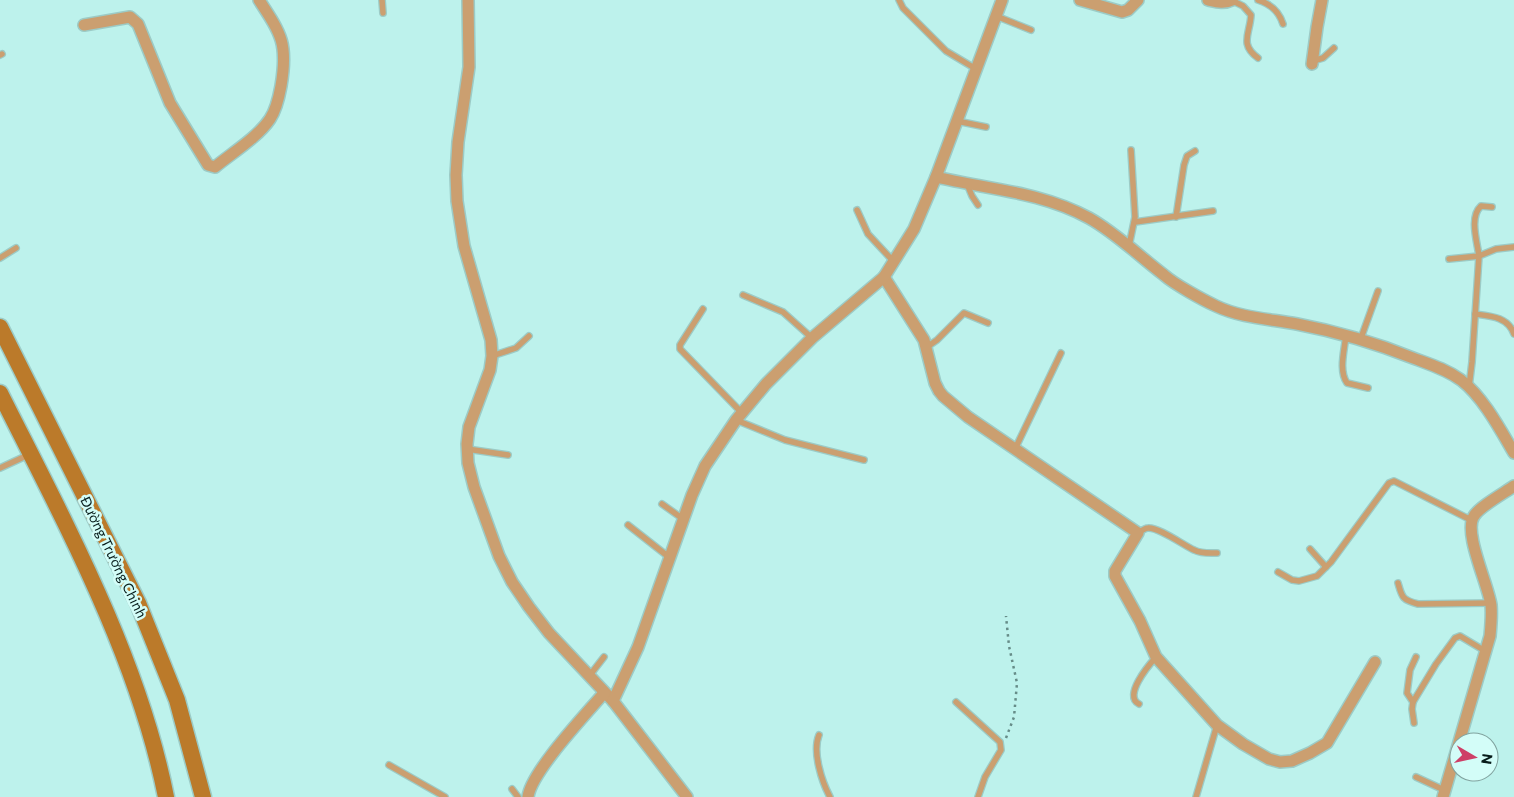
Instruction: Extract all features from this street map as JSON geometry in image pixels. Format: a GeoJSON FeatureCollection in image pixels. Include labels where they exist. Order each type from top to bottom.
{"type":"FeatureCollection","features":[{"type":"Feature","properties":{"kind":"main road","name":"Đường Trường Chinh"},"geometry":{"type":"LineString","coordinates":[[0,327],[138,603],[177,700],[203,797]]}},
{"type":"Feature","properties":{"kind":"main road"},"geometry":{"type":"LineString","coordinates":[[0,393],[106,611],[144,714],[161,772],[166,797]]}},
{"type":"Feature","properties":{"kind":"street"},"geometry":{"type":"LineString","coordinates":[[84,25],[130,18],[134,20],[144,39],[170,103],[208,165],[215,167],[262,129],[274,112],[278,98],[285,57],[279,31],[259,0]]}},
{"type":"Feature","properties":{"kind":"street"},"geometry":{"type":"LineString","coordinates":[[468,0],[469,67],[458,142],[457,201],[464,246],[491,340],[492,356],[490,370],[469,427],[468,463],[474,487],[499,556],[512,582],[549,633],[613,701],[687,797]]}},
{"type":"Feature","properties":{"kind":"street"},"geometry":{"type":"LineString","coordinates":[[613,701],[638,647],[683,519],[705,466],[739,416],[766,384],[812,338],[884,277],[914,229],[936,177],[1002,0]]}},
{"type":"Feature","properties":{"kind":"street"},"geometry":{"type":"LineString","coordinates":[[1088,1],[1122,12],[1128,10],[1138,0]]}},
{"type":"Feature","properties":{"kind":"street"},"geometry":{"type":"LineString","coordinates":[[1208,0],[1220,3],[1232,0]]}},
{"type":"Feature","properties":{"kind":"street"},"geometry":{"type":"LineString","coordinates":[[1313,63],[1322,0]]}},
{"type":"Feature","properties":{"kind":"street"},"geometry":{"type":"LineString","coordinates":[[936,177],[1018,192],[1080,213],[1129,246],[1165,277],[1215,306],[1245,316],[1361,338],[1446,371],[1469,388],[1491,416],[1514,453]]}},
{"type":"Feature","properties":{"kind":"street"},"geometry":{"type":"LineString","coordinates":[[884,277],[924,340],[935,384],[943,396],[961,412],[1138,533],[1115,571],[1115,576],[1140,621],[1156,657],[1217,725],[1243,744],[1269,759],[1280,762],[1292,761],[1327,743],[1375,662]]}},
{"type":"Feature","properties":{"kind":"street"},"geometry":{"type":"LineString","coordinates":[[1444,794],[1490,636],[1492,617],[1491,603],[1471,534],[1471,520],[1475,513],[1514,486]]}},
{"type":"Feature","properties":{"kind":"street"},"geometry":{"type":"LineString","coordinates":[[528,797],[531,786],[540,770],[604,693]]}},
{"type":"Feature","properties":{"kind":"lane"},"geometry":{"type":"LineString","coordinates":[[382,0],[383,13]]}},
{"type":"Feature","properties":{"kind":"lane"},"geometry":{"type":"LineString","coordinates":[[899,0],[903,8],[946,51],[976,69]]}},
{"type":"Feature","properties":{"kind":"lane"},"geometry":{"type":"LineString","coordinates":[[1232,0],[1243,6],[1251,15],[1246,44],[1252,54],[1258,58]]}},
{"type":"Feature","properties":{"kind":"lane"},"geometry":{"type":"LineString","coordinates":[[1258,0],[1274,8],[1280,15],[1283,24]]}},
{"type":"Feature","properties":{"kind":"lane"},"geometry":{"type":"LineString","coordinates":[[996,16],[1031,30]]}},
{"type":"Feature","properties":{"kind":"lane"},"geometry":{"type":"LineString","coordinates":[[1313,63],[1323,58],[1334,48]]}},
{"type":"Feature","properties":{"kind":"lane"},"geometry":{"type":"LineString","coordinates":[[957,121],[986,127]]}},
{"type":"Feature","properties":{"kind":"lane"},"geometry":{"type":"LineString","coordinates":[[1129,246],[1135,222],[1131,150]]}},
{"type":"Feature","properties":{"kind":"lane"},"geometry":{"type":"LineString","coordinates":[[1176,217],[1184,164],[1187,156],[1195,151]]}},
{"type":"Feature","properties":{"kind":"lane"},"geometry":{"type":"LineString","coordinates":[[967,184],[978,205]]}},
{"type":"Feature","properties":{"kind":"lane"},"geometry":{"type":"LineString","coordinates":[[1469,388],[1479,256],[1474,222],[1476,212],[1481,206],[1492,207]]}},
{"type":"Feature","properties":{"kind":"lane"},"geometry":{"type":"LineString","coordinates":[[857,210],[868,234],[894,262]]}},
{"type":"Feature","properties":{"kind":"lane"},"geometry":{"type":"LineString","coordinates":[[1135,222],[1213,211]]}},
{"type":"Feature","properties":{"kind":"lane"},"geometry":{"type":"LineString","coordinates":[[0,258],[16,248]]}},
{"type":"Feature","properties":{"kind":"lane"},"geometry":{"type":"LineString","coordinates":[[1449,259],[1479,256],[1496,249],[1514,248]]}},
{"type":"Feature","properties":{"kind":"lane"},"geometry":{"type":"LineString","coordinates":[[1361,338],[1378,291]]}},
{"type":"Feature","properties":{"kind":"lane"},"geometry":{"type":"LineString","coordinates":[[743,295],[784,312],[812,338]]}},
{"type":"Feature","properties":{"kind":"lane"},"geometry":{"type":"LineString","coordinates":[[703,310],[680,345],[680,349],[739,416],[785,440],[864,460]]}},
{"type":"Feature","properties":{"kind":"lane"},"geometry":{"type":"LineString","coordinates":[[927,347],[938,340],[964,312],[988,323]]}},
{"type":"Feature","properties":{"kind":"lane"},"geometry":{"type":"LineString","coordinates":[[1475,314],[1491,316],[1505,321],[1512,328],[1514,334]]}},
{"type":"Feature","properties":{"kind":"lane"},"geometry":{"type":"LineString","coordinates":[[1346,334],[1344,377],[1347,383],[1368,388]]}},
{"type":"Feature","properties":{"kind":"lane"},"geometry":{"type":"LineString","coordinates":[[492,356],[516,348],[529,336]]}},
{"type":"Feature","properties":{"kind":"lane"},"geometry":{"type":"LineString","coordinates":[[1014,449],[1061,353]]}},
{"type":"Feature","properties":{"kind":"lane"},"geometry":{"type":"LineString","coordinates":[[467,449],[508,455]]}},
{"type":"Feature","properties":{"kind":"lane"},"geometry":{"type":"LineString","coordinates":[[0,468],[30,454]]}},
{"type":"Feature","properties":{"kind":"lane"},"geometry":{"type":"LineString","coordinates":[[1278,572],[1292,580],[1299,581],[1317,576],[1326,567],[1389,483],[1394,481],[1471,520]]}},
{"type":"Feature","properties":{"kind":"lane"},"geometry":{"type":"LineString","coordinates":[[662,504],[683,519]]}},
{"type":"Feature","properties":{"kind":"lane"},"geometry":{"type":"LineString","coordinates":[[628,524],[670,558]]}},
{"type":"Feature","properties":{"kind":"lane"},"geometry":{"type":"LineString","coordinates":[[1138,533],[1150,527],[1195,551],[1218,553]]}},
{"type":"Feature","properties":{"kind":"lane"},"geometry":{"type":"LineString","coordinates":[[1310,549],[1326,567]]}},
{"type":"Feature","properties":{"kind":"lane"},"geometry":{"type":"LineString","coordinates":[[1398,583],[1401,596],[1407,601],[1418,604],[1491,603]]}},
{"type":"Feature","properties":{"kind":"lane"},"geometry":{"type":"LineString","coordinates":[[1414,723],[1413,702],[1436,664],[1455,638],[1460,636],[1485,651]]}},
{"type":"Feature","properties":{"kind":"lane"},"geometry":{"type":"LineString","coordinates":[[590,675],[604,657]]}},
{"type":"Feature","properties":{"kind":"lane"},"geometry":{"type":"LineString","coordinates":[[1139,704],[1135,703],[1132,697],[1134,690],[1147,667],[1156,657]]}},
{"type":"Feature","properties":{"kind":"lane"},"geometry":{"type":"LineString","coordinates":[[1413,702],[1407,693],[1410,670],[1416,657]]}},
{"type":"Feature","properties":{"kind":"lane"},"geometry":{"type":"LineString","coordinates":[[956,702],[1000,742],[1002,746],[985,777],[978,797]]}},
{"type":"Feature","properties":{"kind":"lane"},"geometry":{"type":"LineString","coordinates":[[1196,797],[1217,725]]}},
{"type":"Feature","properties":{"kind":"lane"},"geometry":{"type":"LineString","coordinates":[[818,735],[815,746],[824,784],[830,797]]}},
{"type":"Feature","properties":{"kind":"lane"},"geometry":{"type":"LineString","coordinates":[[389,765],[445,797]]}},
{"type":"Feature","properties":{"kind":"lane"},"geometry":{"type":"LineString","coordinates":[[1416,777],[1444,794]]}},
{"type":"Feature","properties":{"kind":"lane"},"geometry":{"type":"LineString","coordinates":[[512,790],[518,797]]}},
{"type":"Feature","properties":{"kind":"path"},"geometry":{"type":"LineString","coordinates":[[1002,746],[1014,717],[1017,683],[1009,646],[1006,616]]}}]}
